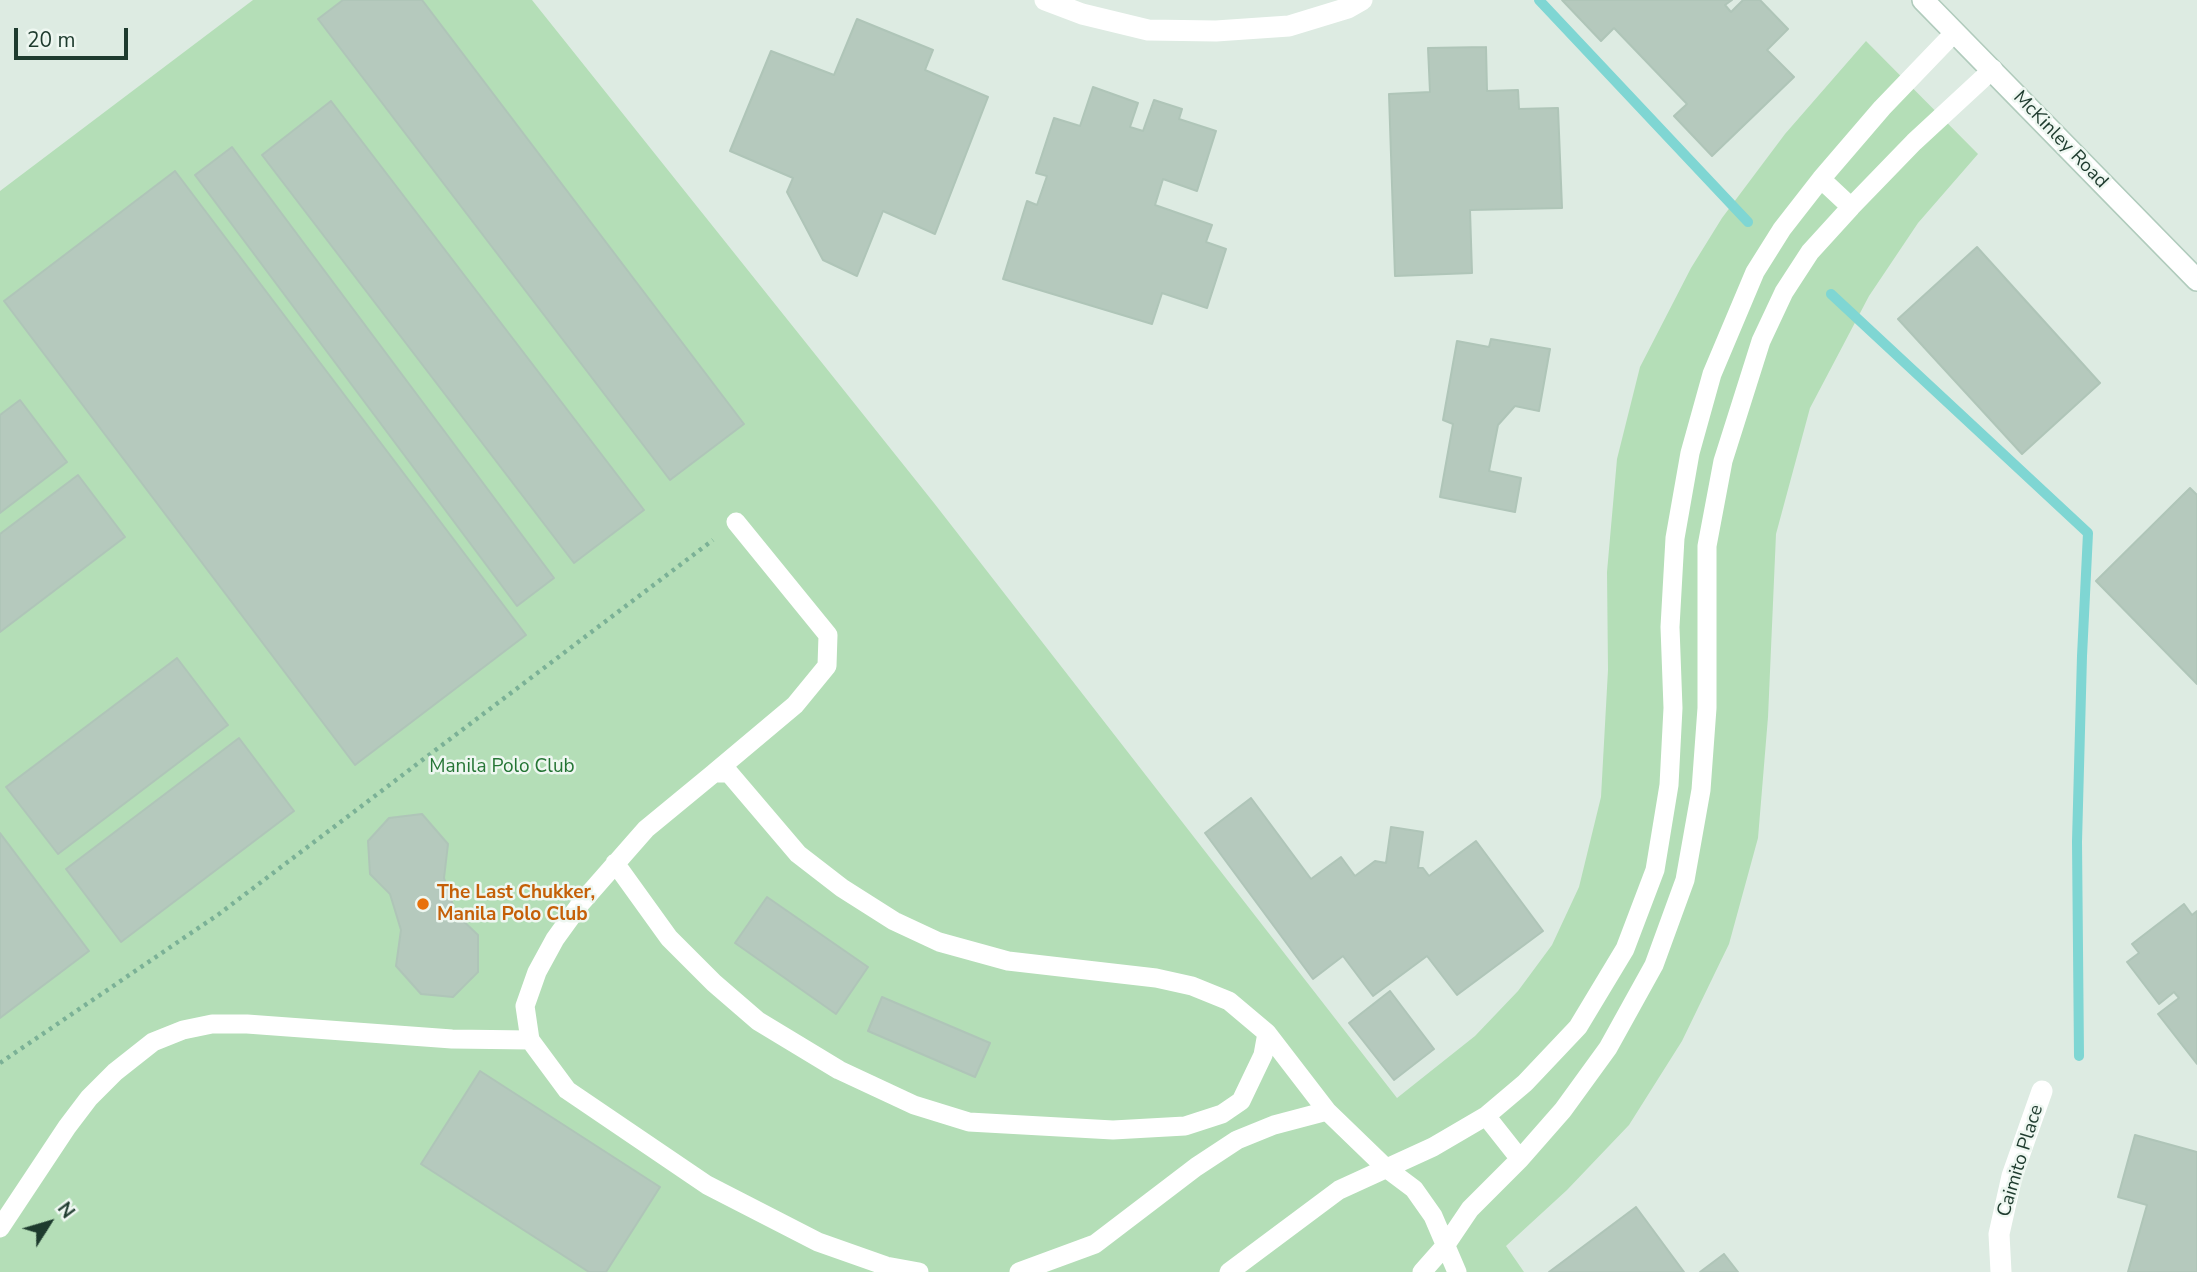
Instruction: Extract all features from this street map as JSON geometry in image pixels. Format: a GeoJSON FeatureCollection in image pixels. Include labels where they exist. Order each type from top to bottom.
{"type":"FeatureCollection","features":[{"type":"Feature","properties":{"kind":"street"},"geometry":{"type":"LineString","coordinates":[[1045,0],[1082,14],[1148,30],[1216,31],[1289,26],[1348,8],[1362,0]]}},
{"type":"Feature","properties":{"kind":"street","name":"McKinley Road"},"geometry":{"type":"LineString","coordinates":[[1923,0],[2197,280]]}},
{"type":"Feature","properties":{"kind":"street","name":"Caimito Place"},"geometry":{"type":"LineString","coordinates":[[2001,1272],[1999,1234],[2011,1176],[2042,1091]]}},
{"type":"Feature","properties":{"kind":"lane"},"geometry":{"type":"LineString","coordinates":[[1229,1272],[1339,1191],[1433,1147],[1486,1116],[1525,1083],[1578,1027],[1625,949],[1654,870],[1669,785],[1673,708],[1670,627],[1675,538],[1690,453],[1712,374],[1755,272],[1782,229],[1821,179],[1891,99],[1955,32]]}},
{"type":"Feature","properties":{"kind":"lane"},"geometry":{"type":"LineString","coordinates":[[1422,1272],[1445,1246],[1470,1209],[1520,1159],[1563,1110],[1608,1048],[1654,965],[1685,880],[1702,790],[1707,708],[1707,546],[1723,461],[1761,341],[1784,292],[1810,252],[1851,207],[1914,142],[1993,69]]}},
{"type":"Feature","properties":{"kind":"lane"},"geometry":{"type":"LineString","coordinates":[[1821,179],[1851,207]]}},
{"type":"Feature","properties":{"kind":"lane"},"geometry":{"type":"LineString","coordinates":[[736,522],[828,635],[827,666],[796,705],[646,829],[615,863],[555,939],[537,972],[525,1006],[530,1040],[567,1090],[707,1185],[818,1242],[886,1266],[919,1272]]}},
{"type":"Feature","properties":{"kind":"lane"},"geometry":{"type":"LineString","coordinates":[[714,773],[729,773],[798,854],[842,888],[894,921],[939,942],[1008,961],[1156,978],[1192,986],[1229,1001],[1268,1033],[1327,1111],[1386,1168],[1414,1189],[1433,1216],[1457,1272]]}},
{"type":"Feature","properties":{"kind":"lane"},"geometry":{"type":"LineString","coordinates":[[615,863],[669,939],[714,984],[758,1021],[839,1070],[914,1105],[969,1122],[1029,1126],[1113,1130],[1274,1125]]}},
{"type":"Feature","properties":{"kind":"lane"},"geometry":{"type":"LineString","coordinates":[[0,1227],[89,1098],[115,1072],[153,1042],[183,1030],[212,1024],[247,1024],[452,1039],[530,1040]]}},
{"type":"Feature","properties":{"kind":"lane"},"geometry":{"type":"LineString","coordinates":[[1185,1126],[1222,1114],[1241,1101],[1263,1055],[1268,1033]]}},
{"type":"Feature","properties":{"kind":"lane"},"geometry":{"type":"LineString","coordinates":[[1019,1272],[1095,1244],[1237,1140],[1274,1125],[1327,1111]]}},
{"type":"Feature","properties":{"kind":"lane"},"geometry":{"type":"LineString","coordinates":[[1486,1116],[1520,1159]]}},
{"type":"Feature","properties":{"kind":"path"},"geometry":{"type":"LineString","coordinates":[[0,1063],[219,914],[736,522]]}},
{"type":"Feature","properties":{"kind":"green space","name":"Manila Polo Club"},"geometry":{"type":"Polygon","coordinates":[[[253,0],[532,0],[934,503],[1397,1098],[1475,1036],[1518,991],[1552,945],[1579,887],[1601,797],[1608,670],[1607,572],[1617,459],[1640,367],[1691,268],[1722,218],[1785,134],[1866,41],[1978,154],[1918,223],[1869,296],[1810,408],[1776,534],[1768,717],[1758,838],[1729,944],[1682,1041],[1629,1125],[1567,1190],[1506,1246],[1524,1272],[0,1272],[0,191],[253,0]]]}},
{"type":"Feature","properties":{"kind":"building"},"geometry":{"type":"Polygon","coordinates":[[[343,0],[422,0],[744,424],[670,480],[318,19],[343,0]]]}},
{"type":"Feature","properties":{"kind":"building"},"geometry":{"type":"Polygon","coordinates":[[[1562,0],[1732,0],[1725,5],[1731,12],[1743,0],[1760,0],[1788,29],[1767,50],[1794,77],[1712,156],[1674,116],[1687,104],[1614,28],[1601,41],[1562,0]]]}},
{"type":"Feature","properties":{"kind":"building"},"geometry":{"type":"Polygon","coordinates":[[[857,19],[933,50],[925,70],[988,97],[935,234],[883,211],[857,276],[823,260],[787,192],[793,178],[730,151],[771,51],[834,75],[857,19]]]}},
{"type":"Feature","properties":{"kind":"building"},"geometry":{"type":"Polygon","coordinates":[[[1486,47],[1487,91],[1518,90],[1519,109],[1558,108],[1562,208],[1470,210],[1472,273],[1395,276],[1389,94],[1430,92],[1428,48],[1486,47]]]}},
{"type":"Feature","properties":{"kind":"building"},"geometry":{"type":"Polygon","coordinates":[[[1093,87],[1138,103],[1130,127],[1143,131],[1154,100],[1182,109],[1179,119],[1216,131],[1197,191],[1163,179],[1155,205],[1212,225],[1206,242],[1226,249],[1207,308],[1162,293],[1152,324],[1003,279],[1027,201],[1037,205],[1047,176],[1036,173],[1054,118],[1080,126],[1093,87]]]}},
{"type":"Feature","properties":{"kind":"building"},"geometry":{"type":"Polygon","coordinates":[[[331,101],[644,510],[574,563],[262,155],[331,101]]]}},
{"type":"Feature","properties":{"kind":"building"},"geometry":{"type":"Polygon","coordinates":[[[232,147],[554,578],[517,606],[195,175],[232,147]]]}},
{"type":"Feature","properties":{"kind":"building"},"geometry":{"type":"Polygon","coordinates":[[[175,171],[526,635],[355,765],[4,301],[175,171]]]}},
{"type":"Feature","properties":{"kind":"building"},"geometry":{"type":"Polygon","coordinates":[[[1977,247],[2100,383],[2022,454],[1898,319],[1977,247]]]}},
{"type":"Feature","properties":{"kind":"building"},"geometry":{"type":"Polygon","coordinates":[[[1491,339],[1550,349],[1539,411],[1515,406],[1498,425],[1489,471],[1521,478],[1515,512],[1440,497],[1453,424],[1443,420],[1457,341],[1489,347],[1491,339]]]}},
{"type":"Feature","properties":{"kind":"building"},"geometry":{"type":"Polygon","coordinates":[[[20,400],[67,462],[0,513],[0,415],[20,400]]]}},
{"type":"Feature","properties":{"kind":"building"},"geometry":{"type":"Polygon","coordinates":[[[78,475],[125,537],[0,632],[0,534],[78,475]]]}},
{"type":"Feature","properties":{"kind":"building"},"geometry":{"type":"Polygon","coordinates":[[[2190,488],[2197,495],[2197,684],[2096,581],[2190,488]]]}},
{"type":"Feature","properties":{"kind":"building"},"geometry":{"type":"Polygon","coordinates":[[[177,658],[228,725],[58,854],[6,787],[177,658]]]}},
{"type":"Feature","properties":{"kind":"building"},"geometry":{"type":"Polygon","coordinates":[[[239,738],[294,811],[121,942],[66,869],[239,738]]]}},
{"type":"Feature","properties":{"kind":"building"},"geometry":{"type":"Polygon","coordinates":[[[1251,798],[1311,879],[1341,857],[1355,876],[1375,861],[1386,863],[1391,827],[1423,832],[1418,868],[1423,868],[1429,876],[1476,841],[1543,931],[1457,995],[1427,956],[1373,996],[1343,956],[1313,979],[1205,833],[1251,798]]]}},
{"type":"Feature","properties":{"kind":"building","name":"The Last Chukker, Manila Polo Club"},"geometry":{"type":"Polygon","coordinates":[[[422,814],[448,844],[444,878],[456,914],[478,935],[478,972],[453,997],[421,994],[396,966],[401,930],[390,894],[370,874],[368,841],[389,818],[422,814]]]}},
{"type":"Feature","properties":{"kind":"building"},"geometry":{"type":"Polygon","coordinates":[[[0,833],[89,951],[0,1018],[0,833]]]}},
{"type":"Feature","properties":{"kind":"building"},"geometry":{"type":"Polygon","coordinates":[[[767,897],[868,967],[836,1014],[735,943],[767,897]]]}},
{"type":"Feature","properties":{"kind":"building"},"geometry":{"type":"Polygon","coordinates":[[[2184,904],[2192,915],[2197,911],[2197,1064],[2158,1014],[2179,998],[2174,992],[2159,1004],[2127,962],[2139,953],[2132,944],[2184,904]]]}},
{"type":"Feature","properties":{"kind":"building"},"geometry":{"type":"Polygon","coordinates":[[[1390,991],[1434,1049],[1394,1080],[1349,1023],[1390,991]]]}},
{"type":"Feature","properties":{"kind":"building"},"geometry":{"type":"Polygon","coordinates":[[[882,997],[990,1043],[975,1077],[868,1031],[882,997]]]}},
{"type":"Feature","properties":{"kind":"building"},"geometry":{"type":"Polygon","coordinates":[[[480,1071],[660,1187],[606,1272],[589,1272],[421,1164],[480,1071]]]}},
{"type":"Feature","properties":{"kind":"building"},"geometry":{"type":"Polygon","coordinates":[[[2135,1135],[2197,1152],[2197,1272],[2128,1272],[2147,1205],[2118,1197],[2135,1135]]]}},
{"type":"Feature","properties":{"kind":"building"},"geometry":{"type":"Polygon","coordinates":[[[1636,1207],[1684,1272],[1549,1272],[1636,1207]]]}},
{"type":"Feature","properties":{"kind":"building"},"geometry":{"type":"Polygon","coordinates":[[[1724,1254],[1738,1272],[1700,1272],[1724,1254]]]}},
{"type":"Feature","properties":{"kind":"waterway"},"geometry":{"type":"LineString","coordinates":[[1539,0],[1748,222]]}},
{"type":"Feature","properties":{"kind":"waterway"},"geometry":{"type":"LineString","coordinates":[[1831,294],[2088,533],[2077,842],[2079,1056]]}},
{"type":"Feature","properties":{"kind":"place","name":"The Last Chukker, Manila Polo Club"},"geometry":{"type":"Point","coordinates":[423,904]}}]}
